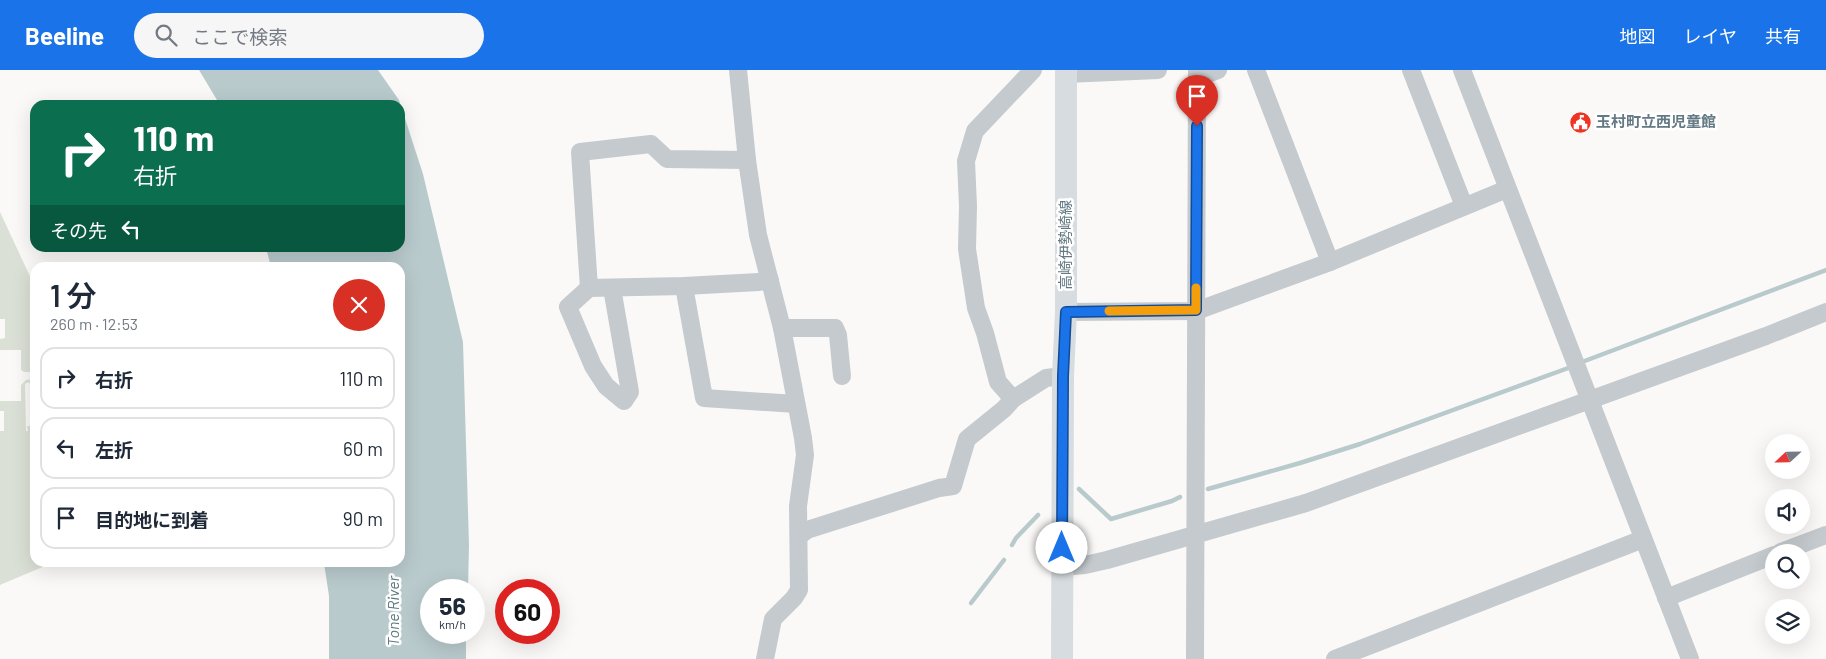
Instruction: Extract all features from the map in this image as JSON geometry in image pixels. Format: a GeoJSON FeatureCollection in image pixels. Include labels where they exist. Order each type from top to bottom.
{"type":"FeatureCollection","features":[{"type":"Feature","properties":{"kind":"main road","name":"高崎伊勢崎線"},"geometry":{"type":"LineString","coordinates":[[1062,659],[1063,376],[1066,312],[1066,72]]}},
{"type":"Feature","properties":{"kind":"street"},"geometry":{"type":"LineString","coordinates":[[738,70],[758,235],[782,328],[805,455],[798,506],[799,590],[794,598],[773,619],[765,659]]}},
{"type":"Feature","properties":{"kind":"street"},"geometry":{"type":"LineString","coordinates":[[1013,398],[998,382],[976,308],[967,249],[966,161],[975,130],[1033,70]]}},
{"type":"Feature","properties":{"kind":"street"},"geometry":{"type":"LineString","coordinates":[[1066,72],[1158,70]]}},
{"type":"Feature","properties":{"kind":"street"},"geometry":{"type":"LineString","coordinates":[[1196,659],[1197,70],[1207,74],[1218,70]]}},
{"type":"Feature","properties":{"kind":"street"},"geometry":{"type":"LineString","coordinates":[[1256,70],[1330,262]]}},
{"type":"Feature","properties":{"kind":"street"},"geometry":{"type":"LineString","coordinates":[[1411,70],[1464,206]]}},
{"type":"Feature","properties":{"kind":"street"},"geometry":{"type":"LineString","coordinates":[[1462,70],[1690,659]]}},
{"type":"Feature","properties":{"kind":"street"},"geometry":{"type":"LineString","coordinates":[[589,288],[580,152],[651,144],[667,159],[748,160]]}},
{"type":"Feature","properties":{"kind":"street"},"geometry":{"type":"LineString","coordinates":[[1066,312],[1196,310],[1330,262],[1507,189]]}},
{"type":"Feature","properties":{"kind":"street"},"geometry":{"type":"LineString","coordinates":[[612,288],[630,392],[624,401],[606,386],[593,366],[568,307],[589,288],[684,286],[770,280]]}},
{"type":"Feature","properties":{"kind":"street"},"geometry":{"type":"LineString","coordinates":[[684,286],[704,398],[796,404]]}},
{"type":"Feature","properties":{"kind":"street"},"geometry":{"type":"LineString","coordinates":[[1062,567],[1085,565],[1107,560],[1281,511],[1352,487],[1766,336],[1826,312]]}},
{"type":"Feature","properties":{"kind":"street"},"geometry":{"type":"LineString","coordinates":[[782,328],[835,328],[838,335],[842,376]]}},
{"type":"Feature","properties":{"kind":"street"},"geometry":{"type":"LineString","coordinates":[[799,536],[807,530],[940,488],[953,486],[967,439],[1004,409],[1013,398],[1046,378],[1063,376]]}},
{"type":"Feature","properties":{"kind":"street"},"geometry":{"type":"LineString","coordinates":[[1802,544],[1826,535]]}},
{"type":"Feature","properties":{"kind":"street"},"geometry":{"type":"LineString","coordinates":[[1335,659],[1643,539]]}},
{"type":"Feature","properties":{"kind":"street"},"geometry":{"type":"LineString","coordinates":[[1666,598],[1765,559]]}},
{"type":"Feature","properties":{"kind":"shaded area"},"geometry":{"type":"Polygon","coordinates":[[[0,212],[30,276],[30,372],[21,370],[21,350],[0,350],[0,339],[5,338],[5,319],[0,319],[0,212]]]}},
{"type":"Feature","properties":{"kind":"shaded area"},"geometry":{"type":"Polygon","coordinates":[[[26,380],[30,380],[30,384],[28,382],[25,384],[26,431],[28,431],[27,426],[30,426],[30,567],[43,567],[0,585],[0,431],[4,431],[4,411],[0,411],[0,401],[21,401],[21,385],[26,380]]]}},
{"type":"Feature","properties":{"kind":"water"},"geometry":{"type":"Polygon","coordinates":[[[199,70],[378,70],[399,100],[217,100],[199,70]]]}},
{"type":"Feature","properties":{"kind":"water","name":"Tone River"},"geometry":{"type":"Polygon","coordinates":[[[405,118],[423,174],[463,342],[469,545],[468,579],[420,579],[420,644],[466,644],[466,659],[329,659],[329,596],[325,567],[405,567],[405,262],[270,262],[267,252],[405,252],[405,118]]]}},
{"type":"Feature","properties":{"kind":"waterway"},"geometry":{"type":"LineString","coordinates":[[1582,362],[1826,270]]}},
{"type":"Feature","properties":{"kind":"waterway"},"geometry":{"type":"LineString","coordinates":[[1208,489],[1360,444],[1571,367]]}},
{"type":"Feature","properties":{"kind":"waterway"},"geometry":{"type":"LineString","coordinates":[[1079,489],[1111,519],[1180,497]]}},
{"type":"Feature","properties":{"kind":"waterway"},"geometry":{"type":"LineString","coordinates":[[1012,545],[1016,538],[1038,515]]}},
{"type":"Feature","properties":{"kind":"waterway"},"geometry":{"type":"LineString","coordinates":[[971,603],[1004,560]]}},
{"type":"Feature","properties":{"kind":"slow traffic"},"geometry":{"type":"LineString","coordinates":[[1109,311],[1196,310],[1196,288]]}},
{"type":"Feature","properties":{"kind":"place","name":"玉村町立西児童館"},"geometry":{"type":"Point","coordinates":[1580,122]}},
{"type":"Feature","properties":{"kind":"route"},"geometry":{"type":"LineString","coordinates":[[1062,548],[1063,376],[1066,312],[1196,310],[1197,126]]}}]}
